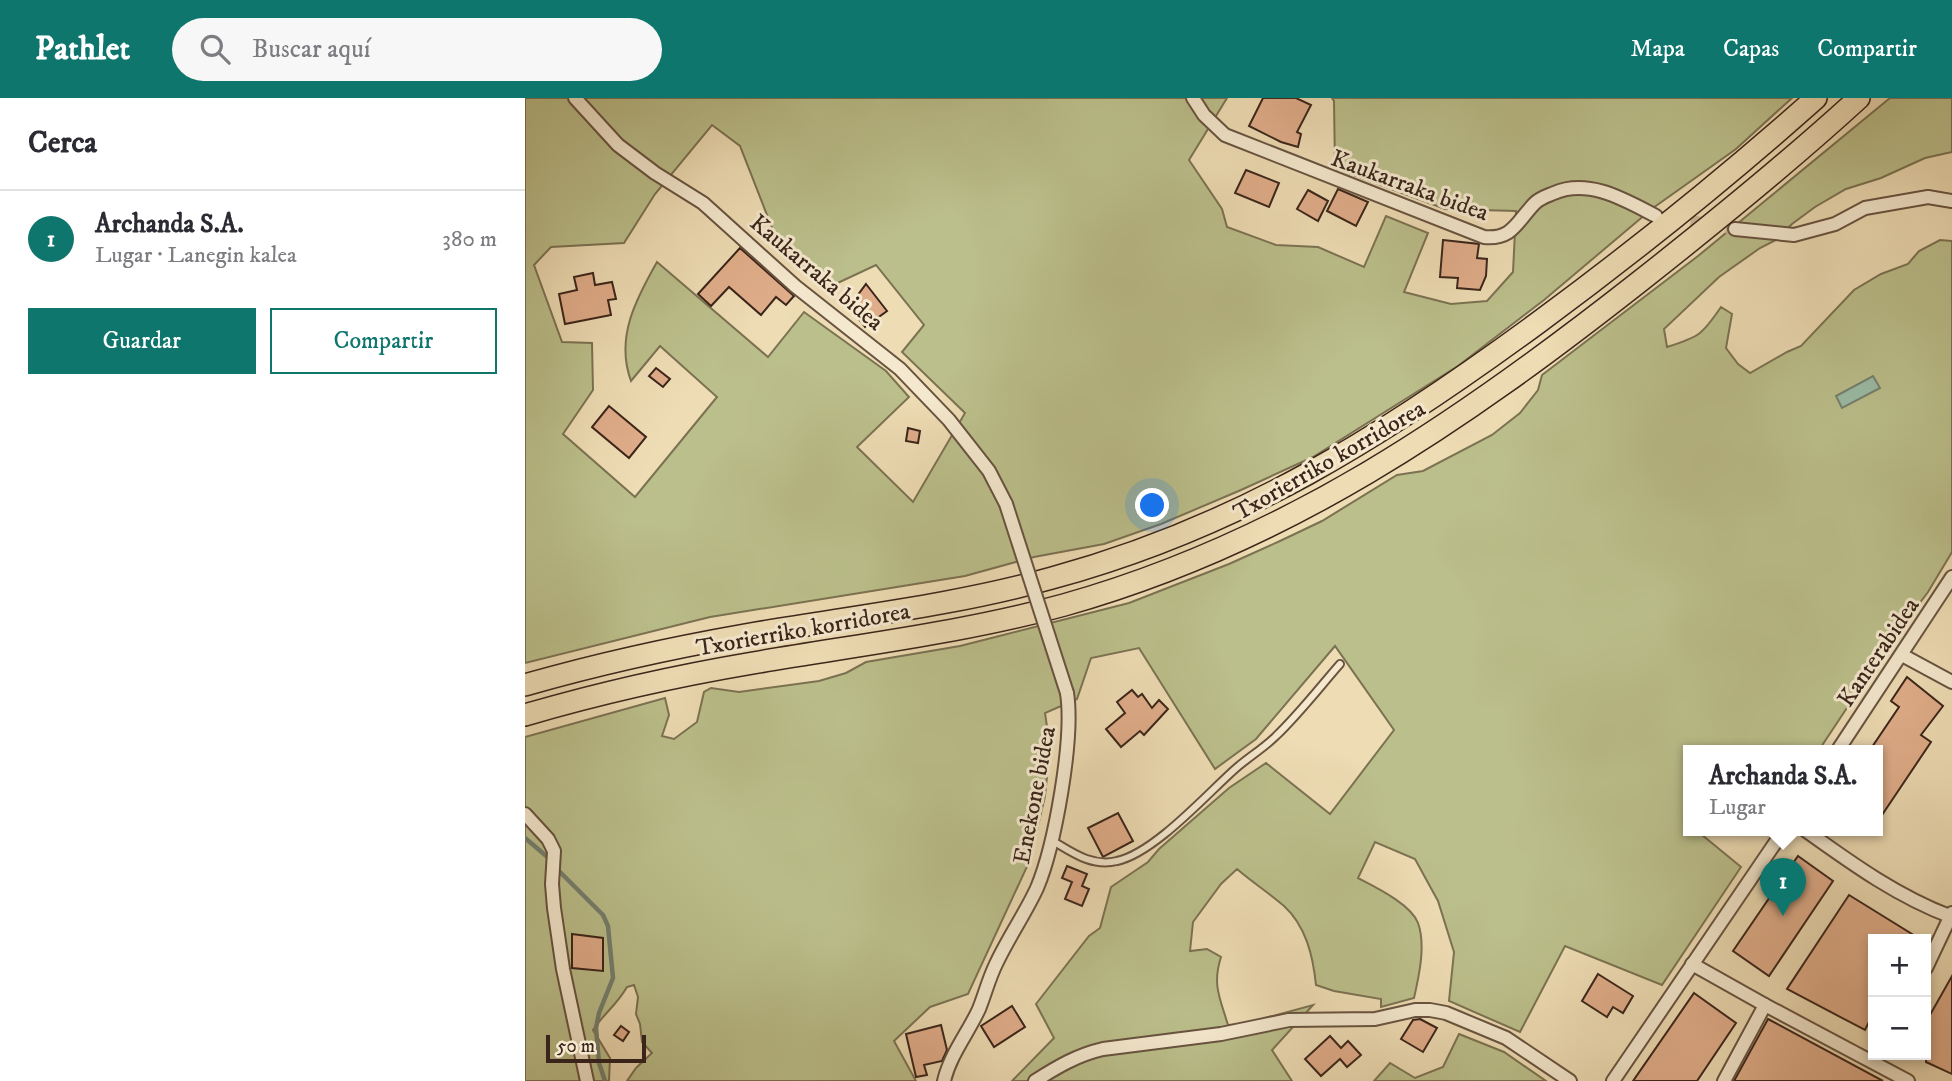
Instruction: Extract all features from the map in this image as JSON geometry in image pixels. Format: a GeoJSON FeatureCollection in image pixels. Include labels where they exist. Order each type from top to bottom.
{"type":"FeatureCollection","features":[{"type":"Feature","properties":{"kind":"highway","name":"Txorierriko korridorea"},"geometry":{"type":"LineString","coordinates":[[525,685],[653,652],[1027,585],[1144,549],[1237,511],[1347,452],[1496,354],[1696,200],[1816,98]]}},
{"type":"Feature","properties":{"kind":"highway","name":"Txorierriko korridorea"},"geometry":{"type":"LineString","coordinates":[[525,715],[658,681],[935,634],[1034,613],[1154,576],[1237,543],[1282,521],[1408,449],[1513,377],[1596,316],[1725,214],[1859,98]]}},
{"type":"Feature","properties":{"kind":"street","name":"Kaukarraka bidea"},"geometry":{"type":"LineString","coordinates":[[575,98],[618,145],[655,173],[703,203],[795,286],[900,369],[949,420],[989,471],[1006,504]]}},
{"type":"Feature","properties":{"kind":"street","name":"Kaukarraka bidea"},"geometry":{"type":"LineString","coordinates":[[1193,98],[1204,115],[1225,135],[1484,237],[1507,235],[1537,201],[1565,189],[1596,189],[1656,216]]}},
{"type":"Feature","properties":{"kind":"street"},"geometry":{"type":"LineString","coordinates":[[1735,229],[1794,235],[1835,224],[1865,208],[1928,197],[1952,201]]}},
{"type":"Feature","properties":{"kind":"street","name":"Enekone bidea"},"geometry":{"type":"LineString","coordinates":[[944,1081],[946,1070],[978,1011],[996,964],[1037,886],[1051,840],[1066,759],[1069,719],[1067,693],[1006,504]]}},
{"type":"Feature","properties":{"kind":"street","name":"Kanterabidea"},"geometry":{"type":"LineString","coordinates":[[1841,745],[1952,577]]}},
{"type":"Feature","properties":{"kind":"street"},"geometry":{"type":"LineString","coordinates":[[1902,655],[1952,682]]}},
{"type":"Feature","properties":{"kind":"street"},"geometry":{"type":"LineString","coordinates":[[525,814],[548,839],[554,851],[552,884],[563,969],[587,1081]]}},
{"type":"Feature","properties":{"kind":"street"},"geometry":{"type":"LineString","coordinates":[[1613,1081],[1780,836]]}},
{"type":"Feature","properties":{"kind":"street"},"geometry":{"type":"LineString","coordinates":[[1813,836],[1857,867],[1898,891],[1952,916],[1931,958]]}},
{"type":"Feature","properties":{"kind":"street"},"geometry":{"type":"LineString","coordinates":[[1692,964],[1765,1005],[1868,1055]]}},
{"type":"Feature","properties":{"kind":"street"},"geometry":{"type":"LineString","coordinates":[[1724,1081],[1765,1005]]}},
{"type":"Feature","properties":{"kind":"street"},"geometry":{"type":"LineString","coordinates":[[1035,1081],[1065,1062],[1103,1049],[1221,1034],[1289,1020],[1375,1019],[1415,1010],[1446,1013],[1481,1026],[1506,1038],[1570,1081]]}},
{"type":"Feature","properties":{"kind":"street"},"geometry":{"type":"LineString","coordinates":[[1878,1060],[1909,1081]]}},
{"type":"Feature","properties":{"kind":"lane"},"geometry":{"type":"LineString","coordinates":[[1051,840],[1089,861],[1105,863],[1117,861],[1146,847],[1235,768],[1275,737],[1340,664]]}},
{"type":"Feature","properties":{"kind":"shaded area"},"geometry":{"type":"Polygon","coordinates":[[[525,98],[1227,98],[1189,160],[1222,209],[1227,227],[1276,245],[1318,247],[1364,267],[1386,216],[1428,233],[1404,292],[1451,304],[1487,301],[1513,272],[1516,211],[1445,209],[1335,168],[1332,98],[1792,98],[1736,149],[1653,208],[1544,300],[1458,366],[1313,457],[1241,490],[1161,524],[1104,544],[1034,557],[965,576],[710,617],[525,663],[525,98]],[[712,125],[655,194],[624,243],[551,247],[534,265],[562,342],[592,343],[593,390],[563,434],[635,497],[717,397],[660,346],[631,381],[625,349],[630,319],[657,262],[768,357],[804,312],[886,371],[909,397],[857,447],[913,502],[965,413],[902,352],[924,325],[876,265],[827,288],[776,238],[740,146],[712,125]]]}},
{"type":"Feature","properties":{"kind":"shaded area"},"geometry":{"type":"Polygon","coordinates":[[[1890,98],[1952,98],[1952,152],[1925,158],[1881,178],[1846,189],[1815,207],[1776,240],[1719,277],[1664,329],[1667,347],[1699,334],[1721,307],[1732,314],[1726,348],[1738,364],[1750,373],[1801,346],[1854,290],[1881,274],[1908,264],[1919,251],[1940,240],[1952,241],[1952,552],[1928,592],[1892,640],[1822,745],[1683,745],[1683,836],[1703,836],[1741,867],[1662,985],[1565,946],[1520,1032],[1449,1001],[1454,952],[1438,901],[1415,859],[1375,842],[1358,878],[1383,891],[1408,909],[1418,923],[1422,951],[1414,998],[1381,1007],[1381,999],[1316,985],[1313,963],[1303,932],[1292,914],[1237,869],[1221,884],[1193,922],[1190,951],[1207,949],[1221,957],[1217,984],[1228,1025],[1243,1024],[1313,1005],[1272,1050],[1292,1081],[1012,1081],[1054,1038],[1036,1004],[1089,936],[1100,928],[1111,887],[1148,862],[1159,849],[1229,788],[1266,763],[1330,814],[1394,730],[1335,646],[1256,739],[1215,769],[1139,648],[1091,658],[1077,699],[1045,713],[1050,747],[1045,796],[1030,860],[968,994],[930,1007],[894,1041],[916,1081],[627,1081],[652,1053],[642,1042],[636,1014],[638,997],[634,985],[627,987],[593,1030],[610,1058],[609,1081],[525,1081],[525,737],[665,698],[669,715],[662,736],[674,739],[697,722],[704,692],[711,688],[739,692],[819,681],[846,673],[866,662],[960,646],[1129,603],[1229,564],[1322,521],[1397,475],[1423,471],[1492,435],[1520,413],[1538,390],[1542,375],[1698,256],[1890,98]]]}},
{"type":"Feature","properties":{"kind":"shaded area"},"geometry":{"type":"Polygon","coordinates":[[[1873,376],[1880,388],[1842,408],[1836,396],[1873,376]]]}},
{"type":"Feature","properties":{"kind":"shaded area"},"geometry":{"type":"Polygon","coordinates":[[[1459,1034],[1504,1052],[1546,1081],[1374,1081],[1390,1063],[1415,1078],[1443,1067],[1459,1034]]]}},
{"type":"Feature","properties":{"kind":"building"},"geometry":{"type":"Polygon","coordinates":[[[1263,98],[1296,98],[1311,105],[1297,132],[1301,134],[1298,147],[1281,142],[1249,126],[1263,98]]]}},
{"type":"Feature","properties":{"kind":"building"},"geometry":{"type":"Polygon","coordinates":[[[1246,170],[1279,183],[1269,207],[1235,193],[1246,170]]]}},
{"type":"Feature","properties":{"kind":"building"},"geometry":{"type":"Polygon","coordinates":[[[1338,189],[1368,202],[1356,226],[1327,211],[1338,189]]]}},
{"type":"Feature","properties":{"kind":"building"},"geometry":{"type":"Polygon","coordinates":[[[1308,190],[1328,201],[1318,221],[1297,209],[1308,190]]]}},
{"type":"Feature","properties":{"kind":"building"},"geometry":{"type":"Polygon","coordinates":[[[1443,240],[1479,244],[1477,258],[1487,259],[1486,276],[1480,290],[1457,288],[1458,278],[1440,277],[1443,240]]]}},
{"type":"Feature","properties":{"kind":"building"},"geometry":{"type":"Polygon","coordinates":[[[740,248],[794,296],[786,305],[776,297],[761,315],[729,287],[711,306],[698,294],[740,248]]]}},
{"type":"Feature","properties":{"kind":"building"},"geometry":{"type":"Polygon","coordinates":[[[593,273],[595,285],[612,282],[616,299],[608,300],[611,315],[565,324],[559,294],[577,290],[574,277],[593,273]]]}},
{"type":"Feature","properties":{"kind":"building"},"geometry":{"type":"Polygon","coordinates":[[[866,284],[887,311],[865,327],[849,307],[866,284]]]}},
{"type":"Feature","properties":{"kind":"building"},"geometry":{"type":"Polygon","coordinates":[[[656,368],[670,379],[663,387],[649,376],[656,368]]]}},
{"type":"Feature","properties":{"kind":"building"},"geometry":{"type":"Polygon","coordinates":[[[609,406],[646,437],[629,458],[592,427],[609,406]]]}},
{"type":"Feature","properties":{"kind":"building"},"geometry":{"type":"Polygon","coordinates":[[[908,428],[920,431],[918,443],[906,441],[908,428]]]}},
{"type":"Feature","properties":{"kind":"building"},"geometry":{"type":"Polygon","coordinates":[[[1907,677],[1943,706],[1921,735],[1931,742],[1883,814],[1883,745],[1873,745],[1899,707],[1891,701],[1907,677]]]}},
{"type":"Feature","properties":{"kind":"building"},"geometry":{"type":"Polygon","coordinates":[[[1132,690],[1138,697],[1142,694],[1152,708],[1159,700],[1168,709],[1144,735],[1140,731],[1121,747],[1106,729],[1125,713],[1117,702],[1132,690]]]}},
{"type":"Feature","properties":{"kind":"building"},"geometry":{"type":"Polygon","coordinates":[[[1118,813],[1133,841],[1103,857],[1088,828],[1118,813]]]}},
{"type":"Feature","properties":{"kind":"building"},"geometry":{"type":"Polygon","coordinates":[[[1798,856],[1833,881],[1769,976],[1733,951],[1798,856]]]}},
{"type":"Feature","properties":{"kind":"building"},"geometry":{"type":"Polygon","coordinates":[[[1067,866],[1087,874],[1082,886],[1089,889],[1082,906],[1065,899],[1072,882],[1062,878],[1067,866]]]}},
{"type":"Feature","properties":{"kind":"building"},"geometry":{"type":"Polygon","coordinates":[[[1849,895],[1912,934],[1868,934],[1868,1024],[1865,1030],[1787,989],[1849,895]]]}},
{"type":"Feature","properties":{"kind":"building"},"geometry":{"type":"Polygon","coordinates":[[[572,934],[603,938],[603,971],[572,968],[572,934]]]}},
{"type":"Feature","properties":{"kind":"building"},"geometry":{"type":"Polygon","coordinates":[[[1598,974],[1633,996],[1623,1013],[1613,1007],[1607,1017],[1582,1001],[1598,974]]]}},
{"type":"Feature","properties":{"kind":"building"},"geometry":{"type":"Polygon","coordinates":[[[1952,976],[1952,1074],[1926,1062],[1931,1060],[1931,1013],[1952,976]]]}},
{"type":"Feature","properties":{"kind":"building"},"geometry":{"type":"Polygon","coordinates":[[[1694,993],[1736,1023],[1697,1081],[1633,1081],[1694,993]]]}},
{"type":"Feature","properties":{"kind":"building"},"geometry":{"type":"Polygon","coordinates":[[[1012,1006],[1025,1027],[994,1047],[981,1026],[1012,1006]]]}},
{"type":"Feature","properties":{"kind":"building"},"geometry":{"type":"Polygon","coordinates":[[[1420,1019],[1437,1028],[1423,1052],[1401,1039],[1413,1020],[1420,1019]]]}},
{"type":"Feature","properties":{"kind":"building"},"geometry":{"type":"Polygon","coordinates":[[[1768,1019],[1883,1081],[1734,1081],[1768,1019]]]}},
{"type":"Feature","properties":{"kind":"building"},"geometry":{"type":"Polygon","coordinates":[[[941,1025],[947,1050],[942,1061],[924,1065],[927,1075],[916,1077],[906,1034],[941,1025]]]}},
{"type":"Feature","properties":{"kind":"building"},"geometry":{"type":"Polygon","coordinates":[[[621,1026],[629,1032],[623,1041],[614,1035],[621,1026]]]}},
{"type":"Feature","properties":{"kind":"building"},"geometry":{"type":"Polygon","coordinates":[[[1330,1036],[1341,1048],[1348,1041],[1361,1055],[1347,1067],[1340,1059],[1321,1076],[1305,1059],[1330,1036]]]}},
{"type":"Feature","properties":{"kind":"waterway"},"geometry":{"type":"LineString","coordinates":[[525,838],[551,860]]}},
{"type":"Feature","properties":{"kind":"waterway"},"geometry":{"type":"LineString","coordinates":[[556,868],[603,915],[608,926],[613,978],[596,1028],[599,1063],[605,1081]]}},
{"type":"Feature","properties":{"kind":"tunnel"},"geometry":{"type":"LineString","coordinates":[[1673,218],[1735,229]]}},
{"type":"Feature","properties":{"kind":"place","name":"Archanda S.A."},"geometry":{"type":"Point","coordinates":[1783,916]}}]}
